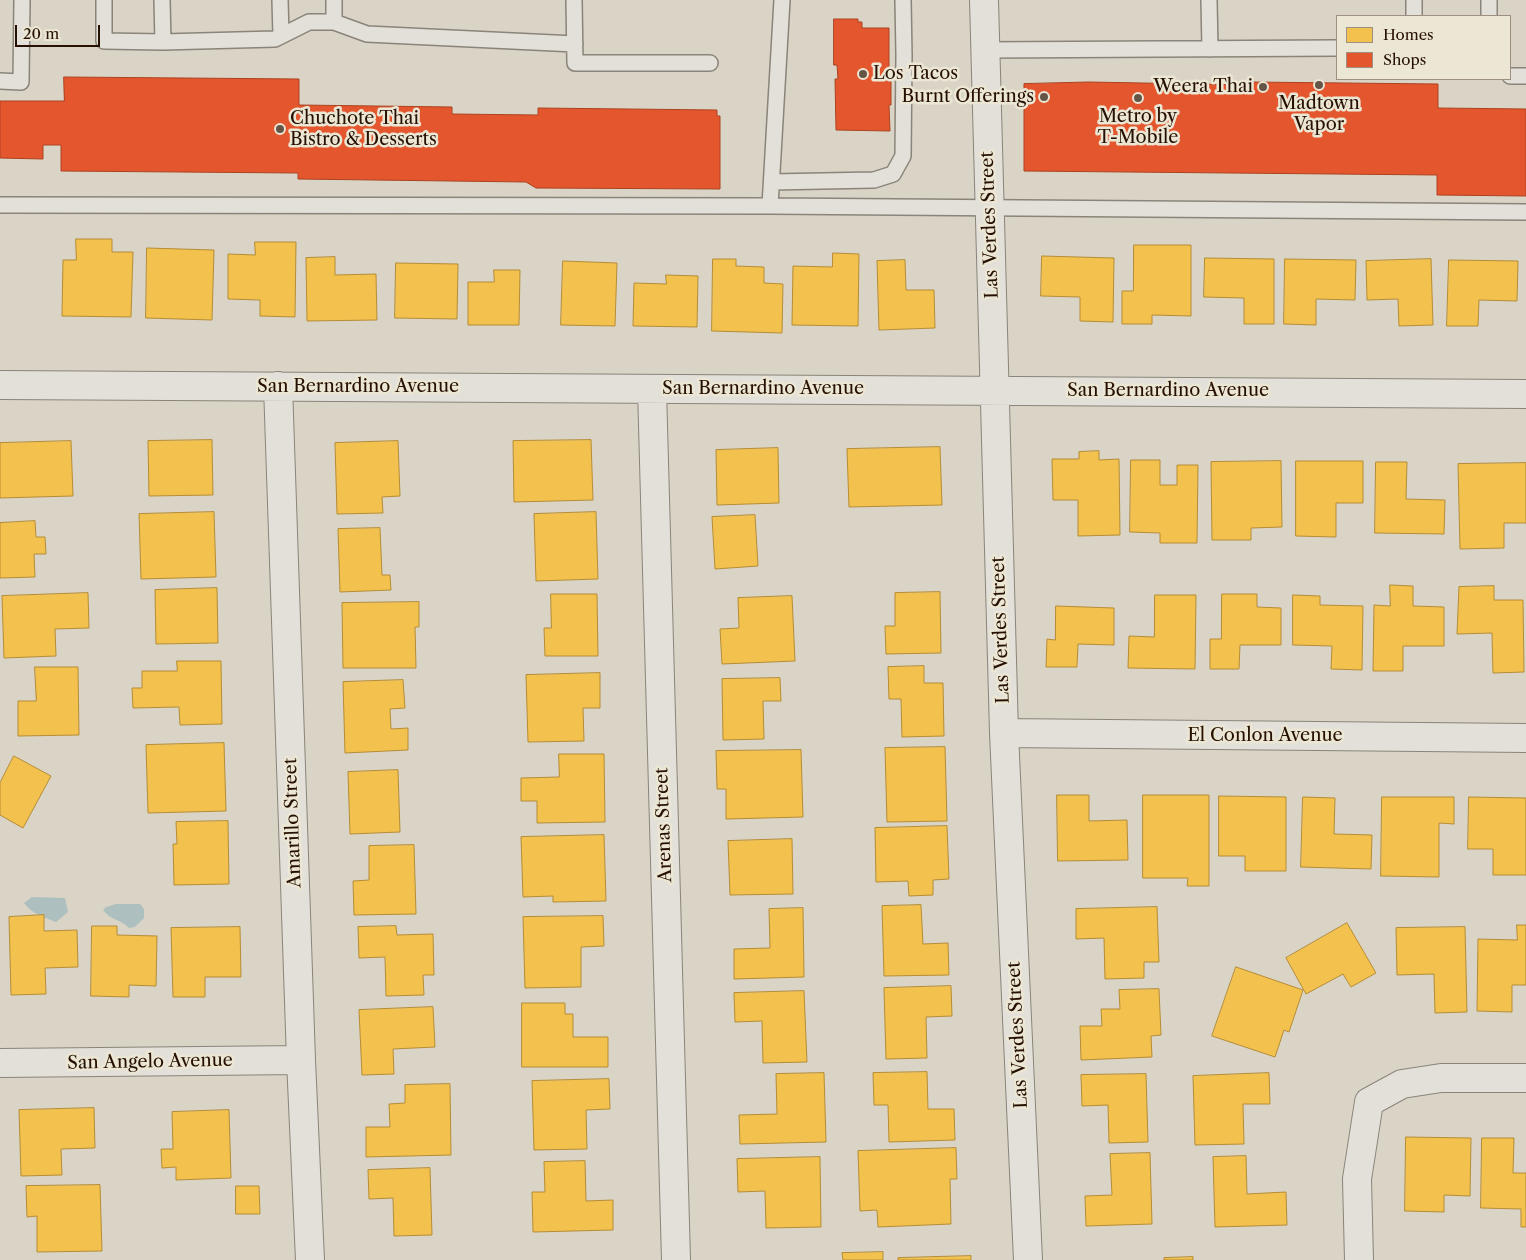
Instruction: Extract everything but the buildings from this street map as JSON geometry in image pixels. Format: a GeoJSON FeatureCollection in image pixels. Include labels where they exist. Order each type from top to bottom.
{"type":"FeatureCollection","features":[{"type":"Feature","properties":{"kind":"street","name":"Las Verdes Street"},"geometry":{"type":"LineString","coordinates":[[984,0],[1004,733],[1028,1260]]}},
{"type":"Feature","properties":{"kind":"street","name":"San Bernardino Avenue"},"geometry":{"type":"LineString","coordinates":[[0,385],[1526,394]]}},
{"type":"Feature","properties":{"kind":"street","name":"Amarillo Street"},"geometry":{"type":"LineString","coordinates":[[278,386],[301,1060],[310,1260]]}},
{"type":"Feature","properties":{"kind":"street","name":"Arenas Street"},"geometry":{"type":"LineString","coordinates":[[652,389],[676,1260]]}},
{"type":"Feature","properties":{"kind":"street","name":"El Conlon Avenue"},"geometry":{"type":"LineString","coordinates":[[1004,733],[1526,738]]}},
{"type":"Feature","properties":{"kind":"street","name":"San Angelo Avenue"},"geometry":{"type":"LineString","coordinates":[[0,1063],[301,1060]]}},
{"type":"Feature","properties":{"kind":"street"},"geometry":{"type":"LineString","coordinates":[[1359,1260],[1357,1179],[1369,1102],[1402,1084],[1441,1078],[1526,1078]]}},
{"type":"Feature","properties":{"kind":"lane"},"geometry":{"type":"LineString","coordinates":[[0,81],[21,82],[22,0]]}},
{"type":"Feature","properties":{"kind":"lane"},"geometry":{"type":"LineString","coordinates":[[104,0],[104,41],[163,42],[275,39],[309,22],[334,22],[367,34],[574,44]]}},
{"type":"Feature","properties":{"kind":"lane"},"geometry":{"type":"LineString","coordinates":[[162,0],[163,42]]}},
{"type":"Feature","properties":{"kind":"lane"},"geometry":{"type":"LineString","coordinates":[[280,0],[281,36]]}},
{"type":"Feature","properties":{"kind":"lane"},"geometry":{"type":"LineString","coordinates":[[334,0],[334,22]]}},
{"type":"Feature","properties":{"kind":"lane"},"geometry":{"type":"LineString","coordinates":[[574,0],[575,63],[710,63]]}},
{"type":"Feature","properties":{"kind":"lane"},"geometry":{"type":"LineString","coordinates":[[770,206],[782,0]]}},
{"type":"Feature","properties":{"kind":"lane"},"geometry":{"type":"LineString","coordinates":[[772,182],[874,180],[893,174],[903,156],[903,0]]}},
{"type":"Feature","properties":{"kind":"lane"},"geometry":{"type":"LineString","coordinates":[[1209,0],[1210,49]]}},
{"type":"Feature","properties":{"kind":"lane"},"geometry":{"type":"LineString","coordinates":[[1414,0],[1414,15]]}},
{"type":"Feature","properties":{"kind":"lane"},"geometry":{"type":"LineString","coordinates":[[1489,0],[1489,15]]}},
{"type":"Feature","properties":{"kind":"lane"},"geometry":{"type":"LineString","coordinates":[[984,50],[1336,48]]}},
{"type":"Feature","properties":{"kind":"lane"},"geometry":{"type":"LineString","coordinates":[[1511,76],[1526,76]]}},
{"type":"Feature","properties":{"kind":"lane"},"geometry":{"type":"LineString","coordinates":[[0,205],[770,206],[1526,212]]}},
{"type":"Feature","properties":{"kind":"shaded area"},"geometry":{"type":"Polygon","coordinates":[[[32,897],[65,898],[68,912],[56,922],[43,917],[34,913],[24,903],[32,897]]]}},
{"type":"Feature","properties":{"kind":"shaded area"},"geometry":{"type":"Polygon","coordinates":[[[116,904],[140,904],[144,909],[144,918],[135,927],[129,928],[103,910],[116,904]]]}},
{"type":"Feature","properties":{"kind":"place","name":"Los Tacos"},"geometry":{"type":"Point","coordinates":[863,74]}},
{"type":"Feature","properties":{"kind":"place","name":"Madtown Vapor"},"geometry":{"type":"Point","coordinates":[1319,85]}},
{"type":"Feature","properties":{"kind":"place","name":"Weera Thai"},"geometry":{"type":"Point","coordinates":[1263,87]}},
{"type":"Feature","properties":{"kind":"place","name":"Burnt Offerings"},"geometry":{"type":"Point","coordinates":[1044,97]}},
{"type":"Feature","properties":{"kind":"place","name":"Metro by T-Mobile"},"geometry":{"type":"Point","coordinates":[1138,98]}},
{"type":"Feature","properties":{"kind":"place","name":"Chuchote Thai Bistro & Desserts"},"geometry":{"type":"Point","coordinates":[280,129]}}]}
